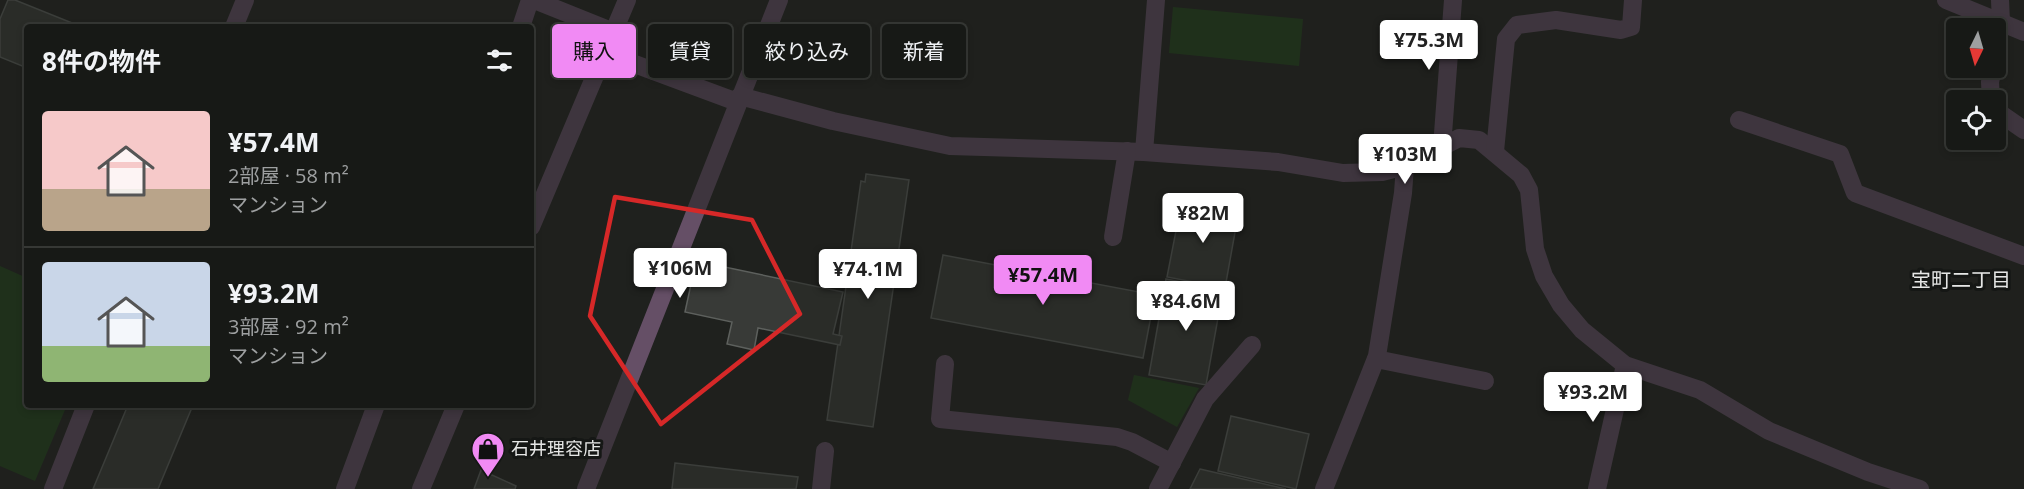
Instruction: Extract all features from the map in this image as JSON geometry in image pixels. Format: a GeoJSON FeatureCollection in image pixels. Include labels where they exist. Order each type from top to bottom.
{"type":"FeatureCollection","features":[{"type":"Feature","properties":{"kind":"street"},"geometry":{"type":"LineString","coordinates":[[235,24],[245,0]]}},
{"type":"Feature","properties":{"kind":"street"},"geometry":{"type":"LineString","coordinates":[[521,24],[532,0],[594,24]]}},
{"type":"Feature","properties":{"kind":"street"},"geometry":{"type":"LineString","coordinates":[[617,24],[627,0]]}},
{"type":"Feature","properties":{"kind":"street"},"geometry":{"type":"LineString","coordinates":[[586,489],[779,0]]}},
{"type":"Feature","properties":{"kind":"street"},"geometry":{"type":"LineString","coordinates":[[1113,237],[1136,152],[1156,0]]}},
{"type":"Feature","properties":{"kind":"street"},"geometry":{"type":"LineString","coordinates":[[1442,147],[1453,0]]}},
{"type":"Feature","properties":{"kind":"street"},"geometry":{"type":"LineString","coordinates":[[1495,151],[1506,39],[1517,25],[1556,20],[1621,30],[1631,27],[1633,0]]}},
{"type":"Feature","properties":{"kind":"street"},"geometry":{"type":"LineString","coordinates":[[1946,0],[1991,18]]}},
{"type":"Feature","properties":{"kind":"street"},"geometry":{"type":"LineString","coordinates":[[2000,0],[2001,18]]}},
{"type":"Feature","properties":{"kind":"street"},"geometry":{"type":"LineString","coordinates":[[2006,24],[2024,32]]}},
{"type":"Feature","properties":{"kind":"street"},"geometry":{"type":"LineString","coordinates":[[636,64],[739,99],[950,146],[1136,152],[1278,162],[1343,173],[1382,172],[1405,166],[1459,138],[1479,140],[1521,175],[1529,190],[1535,249],[1544,276],[1561,305],[1582,330],[1625,365],[1700,390],[1769,431],[1868,472],[1920,489]]}},
{"type":"Feature","properties":{"kind":"street"},"geometry":{"type":"LineString","coordinates":[[534,220],[594,78]]}},
{"type":"Feature","properties":{"kind":"street"},"geometry":{"type":"LineString","coordinates":[[2006,118],[2024,130]]}},
{"type":"Feature","properties":{"kind":"street"},"geometry":{"type":"LineString","coordinates":[[1739,120],[1839,154],[1855,193],[2024,256]]}},
{"type":"Feature","properties":{"kind":"street"},"geometry":{"type":"LineString","coordinates":[[1324,489],[1376,359],[1403,193],[1405,166]]}},
{"type":"Feature","properties":{"kind":"street"},"geometry":{"type":"LineString","coordinates":[[1158,489],[1205,399],[1252,345]]}},
{"type":"Feature","properties":{"kind":"street"},"geometry":{"type":"LineString","coordinates":[[1376,359],[1485,381]]}},
{"type":"Feature","properties":{"kind":"street"},"geometry":{"type":"LineString","coordinates":[[945,364],[940,420],[1117,437],[1132,442],[1172,463]]}},
{"type":"Feature","properties":{"kind":"street"},"geometry":{"type":"LineString","coordinates":[[1597,489],[1625,365]]}},
{"type":"Feature","properties":{"kind":"street"},"geometry":{"type":"LineString","coordinates":[[53,489],[85,408]]}},
{"type":"Feature","properties":{"kind":"street"},"geometry":{"type":"LineString","coordinates":[[345,489],[375,408]]}},
{"type":"Feature","properties":{"kind":"street"},"geometry":{"type":"LineString","coordinates":[[421,489],[455,408]]}},
{"type":"Feature","properties":{"kind":"street"},"geometry":{"type":"LineString","coordinates":[[821,489],[825,451]]}},
{"type":"Feature","properties":{"kind":"highlighted area"},"geometry":{"type":"Polygon","coordinates":[[[615,197],[752,220],[800,314],[661,424],[590,316],[615,197]]]}},
{"type":"Feature","properties":{"kind":"green space"},"geometry":{"type":"Polygon","coordinates":[[[1173,7],[1303,19],[1299,66],[1169,53],[1173,7]]]}},
{"type":"Feature","properties":{"kind":"green space"},"geometry":{"type":"Polygon","coordinates":[[[0,266],[24,277],[24,408],[66,408],[35,481],[0,466],[0,266]]]}},
{"type":"Feature","properties":{"kind":"green space"},"geometry":{"type":"Polygon","coordinates":[[[1134,375],[1199,388],[1177,427],[1128,400],[1134,375]]]}},
{"type":"Feature","properties":{"kind":"building"},"geometry":{"type":"Polygon","coordinates":[[[8,0],[15,0],[75,24],[24,24],[24,67],[0,57],[0,19],[8,0]]]}},
{"type":"Feature","properties":{"kind":"building"},"geometry":{"type":"Polygon","coordinates":[[[866,174],[909,180],[873,427],[827,420],[861,181],[865,182],[866,174]]]}},
{"type":"Feature","properties":{"kind":"building"},"geometry":{"type":"Polygon","coordinates":[[[1182,200],[1239,210],[1225,288],[1167,277],[1182,200]]]}},
{"type":"Feature","properties":{"kind":"building"},"geometry":{"type":"Polygon","coordinates":[[[943,255],[1155,295],[1143,358],[931,318],[943,255]]]}},
{"type":"Feature","properties":{"kind":"building"},"geometry":{"type":"Polygon","coordinates":[[[696,261],[843,292],[833,334],[842,336],[840,345],[758,328],[754,350],[727,344],[732,322],[685,312],[696,261]]]}},
{"type":"Feature","properties":{"kind":"building"},"geometry":{"type":"Polygon","coordinates":[[[1166,279],[1223,290],[1206,385],[1149,375],[1166,279]]]}},
{"type":"Feature","properties":{"kind":"building"},"geometry":{"type":"Polygon","coordinates":[[[127,408],[192,408],[158,489],[93,489],[127,408]]]}},
{"type":"Feature","properties":{"kind":"building"},"geometry":{"type":"Polygon","coordinates":[[[1231,416],[1309,434],[1296,489],[1218,471],[1231,416]]]}},
{"type":"Feature","properties":{"kind":"building"},"geometry":{"type":"Polygon","coordinates":[[[675,463],[798,477],[796,489],[672,489],[675,463]]]}},
{"type":"Feature","properties":{"kind":"building"},"geometry":{"type":"Polygon","coordinates":[[[1200,469],[1286,489],[1190,489],[1200,469]]]}},
{"type":"Feature","properties":{"kind":"building","name":"石井理容店"},"geometry":{"type":"Polygon","coordinates":[[[481,470],[516,486],[515,489],[474,489],[481,470]]]}},
{"type":"Feature","properties":{"kind":"place","name":"石井理容店"},"geometry":{"type":"Point","coordinates":[488,478]}},
{"type":"Feature","properties":{"kind":"district","name":"宝町二丁目"},"geometry":{"type":"Point","coordinates":[1961,280]}}]}
